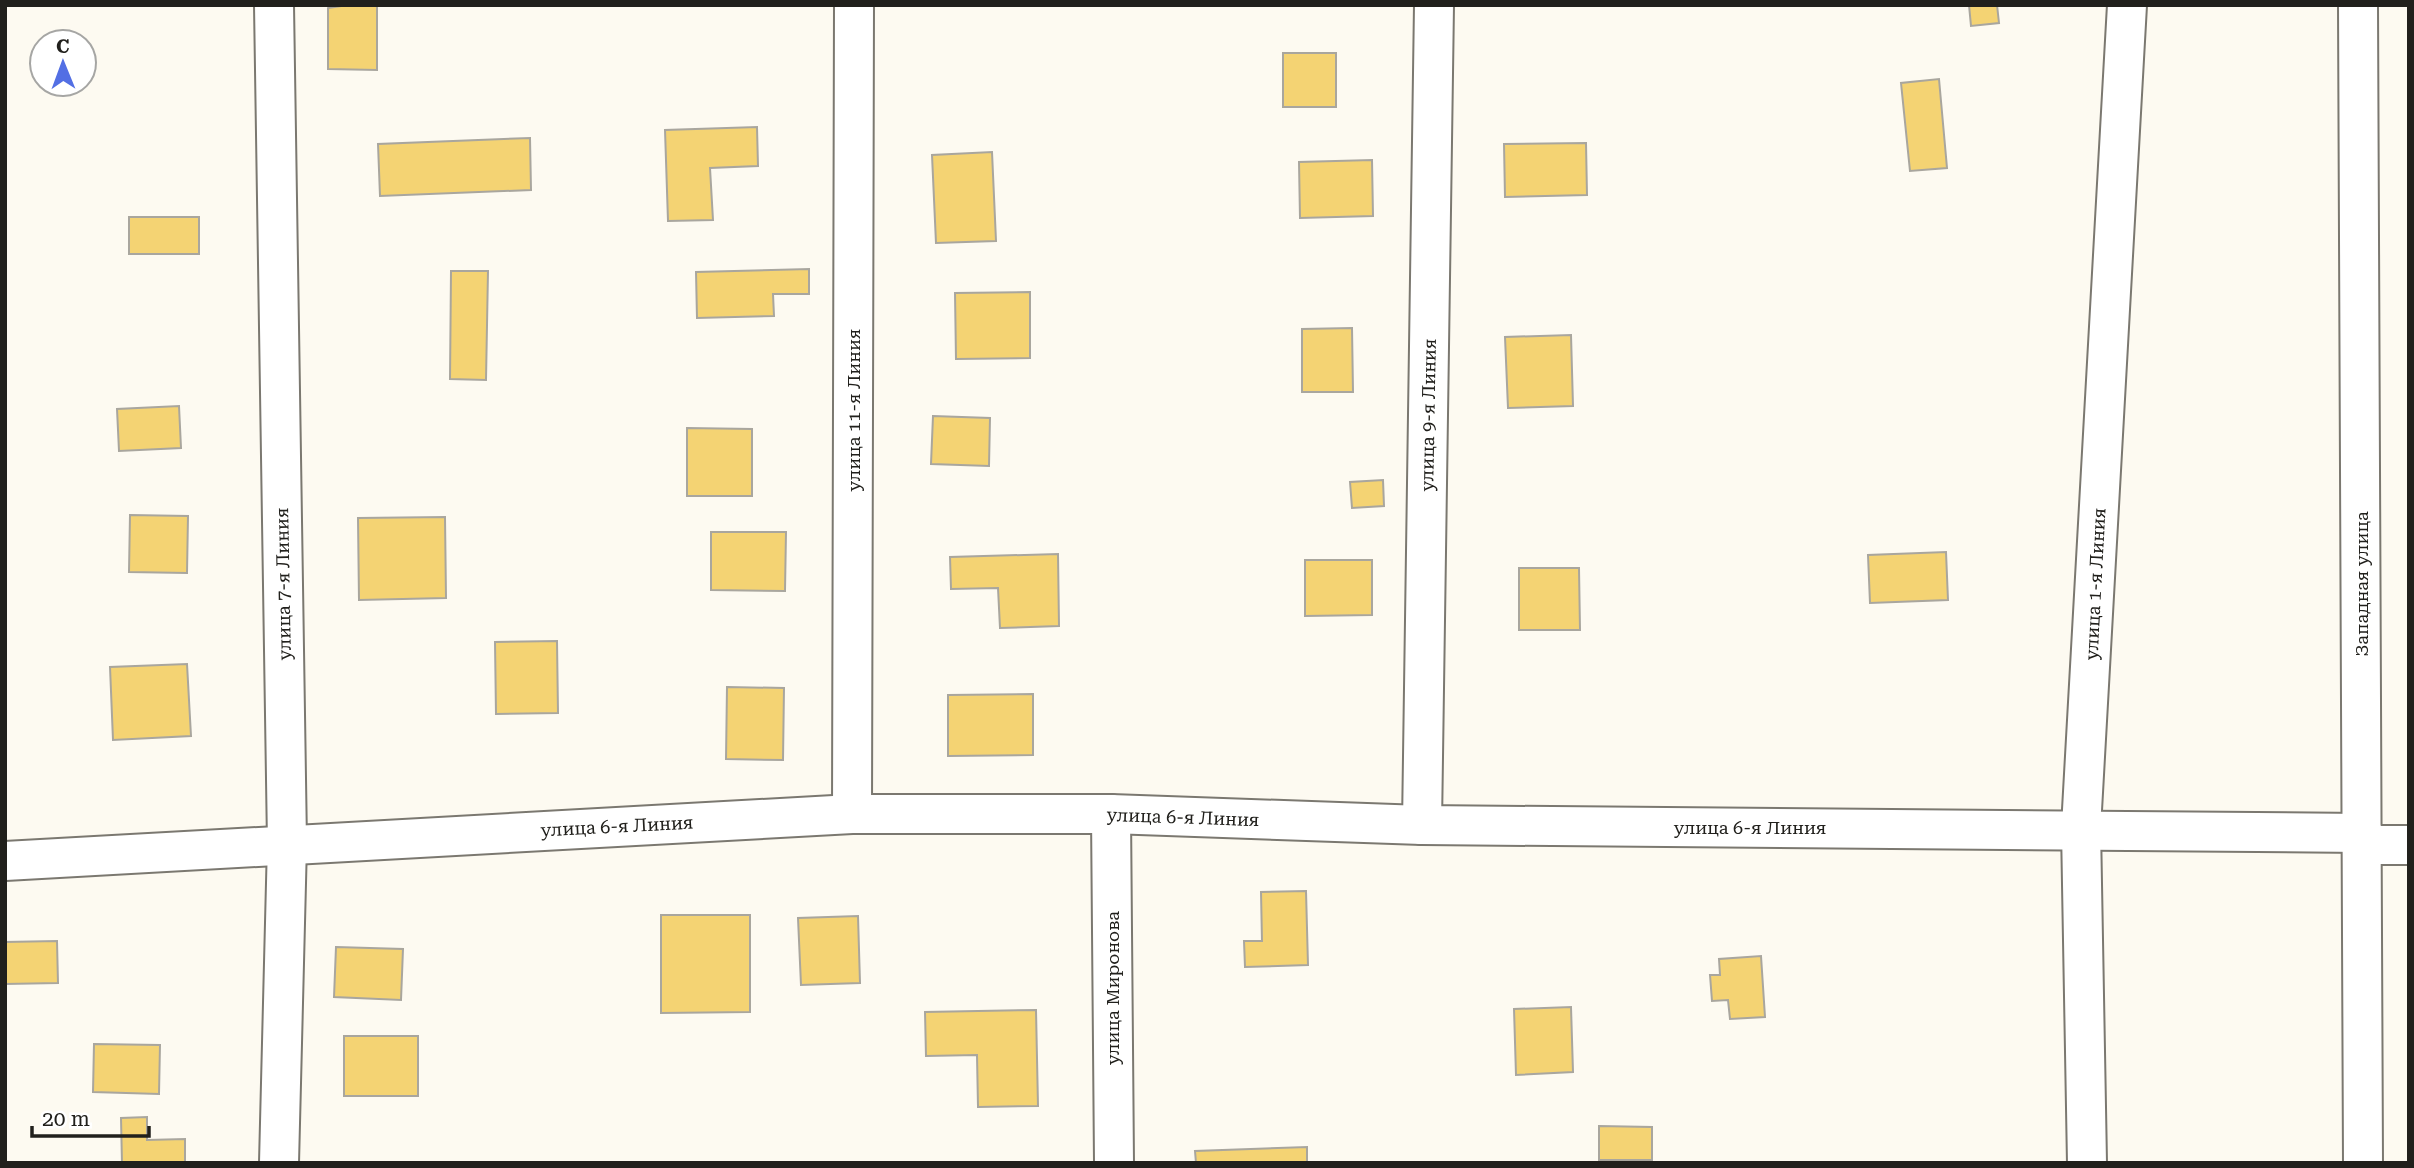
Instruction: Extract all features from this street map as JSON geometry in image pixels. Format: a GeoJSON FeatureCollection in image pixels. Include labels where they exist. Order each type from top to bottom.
{"type":"FeatureCollection","features":[{"type":"Feature","properties":{"kind":"street","name":"улица 7-я Линия"},"geometry":{"type":"LineString","coordinates":[[274,5],[287,843],[279,1163]]}},
{"type":"Feature","properties":{"kind":"street","name":"улица 11-я Линия"},"geometry":{"type":"LineString","coordinates":[[852,814],[854,5]]}},
{"type":"Feature","properties":{"kind":"street","name":"улица 9-я Линия"},"geometry":{"type":"LineString","coordinates":[[1422,825],[1434,5]]}},
{"type":"Feature","properties":{"kind":"street","name":"улица 1-я Линия"},"geometry":{"type":"LineString","coordinates":[[2088,1163],[2081,828],[2127,5]]}},
{"type":"Feature","properties":{"kind":"street","name":"Западная улица"},"geometry":{"type":"LineString","coordinates":[[2358,5],[2363,1163]]}},
{"type":"Feature","properties":{"kind":"street","name":"улица 6-я Линия"},"geometry":{"type":"LineString","coordinates":[[5,861],[287,843],[852,814],[1111,814],[1422,825],[2081,828],[2363,839],[2409,845]]}},
{"type":"Feature","properties":{"kind":"street","name":"улица Миронова"},"geometry":{"type":"LineString","coordinates":[[1111,814],[1114,1163]]}},
{"type":"Feature","properties":{"kind":"building"},"geometry":{"type":"Polygon","coordinates":[[[377,5],[377,70],[328,69],[328,8],[377,5]]]}},
{"type":"Feature","properties":{"kind":"building"},"geometry":{"type":"Polygon","coordinates":[[[1969,5],[1997,5],[1999,23],[1971,26],[1969,5]]]}},
{"type":"Feature","properties":{"kind":"building"},"geometry":{"type":"Polygon","coordinates":[[[1283,53],[1336,53],[1336,107],[1283,107],[1283,53]]]}},
{"type":"Feature","properties":{"kind":"building"},"geometry":{"type":"Polygon","coordinates":[[[1939,79],[1947,168],[1910,171],[1901,83],[1939,79]]]}},
{"type":"Feature","properties":{"kind":"building"},"geometry":{"type":"Polygon","coordinates":[[[757,127],[758,166],[710,168],[713,220],[668,221],[665,130],[757,127]]]}},
{"type":"Feature","properties":{"kind":"building"},"geometry":{"type":"Polygon","coordinates":[[[530,138],[531,190],[380,196],[378,144],[530,138]]]}},
{"type":"Feature","properties":{"kind":"building"},"geometry":{"type":"Polygon","coordinates":[[[1586,143],[1587,195],[1505,197],[1504,144],[1586,143]]]}},
{"type":"Feature","properties":{"kind":"building"},"geometry":{"type":"Polygon","coordinates":[[[992,152],[996,241],[936,243],[932,155],[992,152]]]}},
{"type":"Feature","properties":{"kind":"building"},"geometry":{"type":"Polygon","coordinates":[[[1372,160],[1373,216],[1300,218],[1299,162],[1372,160]]]}},
{"type":"Feature","properties":{"kind":"building"},"geometry":{"type":"Polygon","coordinates":[[[129,217],[199,217],[199,254],[129,254],[129,217]]]}},
{"type":"Feature","properties":{"kind":"building"},"geometry":{"type":"Polygon","coordinates":[[[809,269],[809,294],[773,294],[774,316],[697,318],[696,272],[809,269]]]}},
{"type":"Feature","properties":{"kind":"building"},"geometry":{"type":"Polygon","coordinates":[[[451,271],[488,271],[486,380],[450,379],[451,271]]]}},
{"type":"Feature","properties":{"kind":"building"},"geometry":{"type":"Polygon","coordinates":[[[1030,292],[1030,358],[956,359],[955,293],[1030,292]]]}},
{"type":"Feature","properties":{"kind":"building"},"geometry":{"type":"Polygon","coordinates":[[[1352,328],[1353,392],[1302,392],[1302,329],[1352,328]]]}},
{"type":"Feature","properties":{"kind":"building"},"geometry":{"type":"Polygon","coordinates":[[[1571,335],[1573,406],[1508,408],[1505,337],[1571,335]]]}},
{"type":"Feature","properties":{"kind":"building"},"geometry":{"type":"Polygon","coordinates":[[[179,406],[181,448],[119,451],[117,409],[179,406]]]}},
{"type":"Feature","properties":{"kind":"building"},"geometry":{"type":"Polygon","coordinates":[[[933,416],[990,418],[989,466],[931,464],[933,416]]]}},
{"type":"Feature","properties":{"kind":"building"},"geometry":{"type":"Polygon","coordinates":[[[687,428],[752,429],[752,496],[687,496],[687,428]]]}},
{"type":"Feature","properties":{"kind":"building"},"geometry":{"type":"Polygon","coordinates":[[[1383,480],[1384,506],[1352,508],[1350,482],[1383,480]]]}},
{"type":"Feature","properties":{"kind":"building"},"geometry":{"type":"Polygon","coordinates":[[[130,515],[188,516],[187,573],[129,572],[130,515]]]}},
{"type":"Feature","properties":{"kind":"building"},"geometry":{"type":"Polygon","coordinates":[[[445,517],[446,598],[359,600],[358,518],[445,517]]]}},
{"type":"Feature","properties":{"kind":"building"},"geometry":{"type":"Polygon","coordinates":[[[711,532],[786,532],[785,591],[711,590],[711,532]]]}},
{"type":"Feature","properties":{"kind":"building"},"geometry":{"type":"Polygon","coordinates":[[[1946,552],[1948,600],[1870,603],[1868,555],[1946,552]]]}},
{"type":"Feature","properties":{"kind":"building"},"geometry":{"type":"Polygon","coordinates":[[[1058,554],[1059,626],[1000,628],[998,588],[951,589],[950,557],[1058,554]]]}},
{"type":"Feature","properties":{"kind":"building"},"geometry":{"type":"Polygon","coordinates":[[[1305,560],[1372,560],[1372,615],[1305,616],[1305,560]]]}},
{"type":"Feature","properties":{"kind":"building"},"geometry":{"type":"Polygon","coordinates":[[[1519,568],[1579,568],[1580,630],[1519,630],[1519,568]]]}},
{"type":"Feature","properties":{"kind":"building"},"geometry":{"type":"Polygon","coordinates":[[[557,641],[558,713],[496,714],[495,642],[557,641]]]}},
{"type":"Feature","properties":{"kind":"building"},"geometry":{"type":"Polygon","coordinates":[[[187,664],[191,736],[113,740],[110,667],[187,664]]]}},
{"type":"Feature","properties":{"kind":"building"},"geometry":{"type":"Polygon","coordinates":[[[727,687],[784,688],[783,760],[726,759],[727,687]]]}},
{"type":"Feature","properties":{"kind":"building"},"geometry":{"type":"Polygon","coordinates":[[[1033,694],[1033,755],[948,756],[948,695],[1033,694]]]}},
{"type":"Feature","properties":{"kind":"building"},"geometry":{"type":"Polygon","coordinates":[[[1306,891],[1308,965],[1245,967],[1244,941],[1262,941],[1261,892],[1306,891]]]}},
{"type":"Feature","properties":{"kind":"building"},"geometry":{"type":"Polygon","coordinates":[[[661,915],[750,915],[750,1012],[661,1013],[661,915]]]}},
{"type":"Feature","properties":{"kind":"building"},"geometry":{"type":"Polygon","coordinates":[[[858,916],[860,983],[801,985],[798,918],[858,916]]]}},
{"type":"Feature","properties":{"kind":"building"},"geometry":{"type":"Polygon","coordinates":[[[57,941],[58,983],[5,984],[5,942],[57,941]]]}},
{"type":"Feature","properties":{"kind":"building"},"geometry":{"type":"Polygon","coordinates":[[[336,947],[403,949],[401,1000],[334,997],[336,947]]]}},
{"type":"Feature","properties":{"kind":"building"},"geometry":{"type":"Polygon","coordinates":[[[1761,956],[1765,1017],[1730,1019],[1728,1000],[1712,1001],[1710,975],[1720,975],[1719,959],[1761,956]]]}},
{"type":"Feature","properties":{"kind":"building"},"geometry":{"type":"Polygon","coordinates":[[[1571,1007],[1573,1072],[1516,1075],[1514,1009],[1571,1007]]]}},
{"type":"Feature","properties":{"kind":"building"},"geometry":{"type":"Polygon","coordinates":[[[1036,1010],[1038,1106],[978,1107],[977,1055],[926,1056],[925,1012],[1036,1010]]]}},
{"type":"Feature","properties":{"kind":"building"},"geometry":{"type":"Polygon","coordinates":[[[344,1036],[418,1036],[418,1096],[344,1096],[344,1036]]]}},
{"type":"Feature","properties":{"kind":"building"},"geometry":{"type":"Polygon","coordinates":[[[94,1044],[160,1045],[159,1094],[93,1092],[94,1044]]]}},
{"type":"Feature","properties":{"kind":"building"},"geometry":{"type":"Polygon","coordinates":[[[147,1117],[147,1140],[185,1139],[185,1163],[122,1163],[121,1118],[147,1117]]]}},
{"type":"Feature","properties":{"kind":"building"},"geometry":{"type":"Polygon","coordinates":[[[1599,1126],[1652,1127],[1652,1160],[1599,1160],[1599,1126]]]}},
{"type":"Feature","properties":{"kind":"building"},"geometry":{"type":"Polygon","coordinates":[[[1307,1147],[1307,1163],[1196,1163],[1195,1151],[1307,1147]]]}}]}
